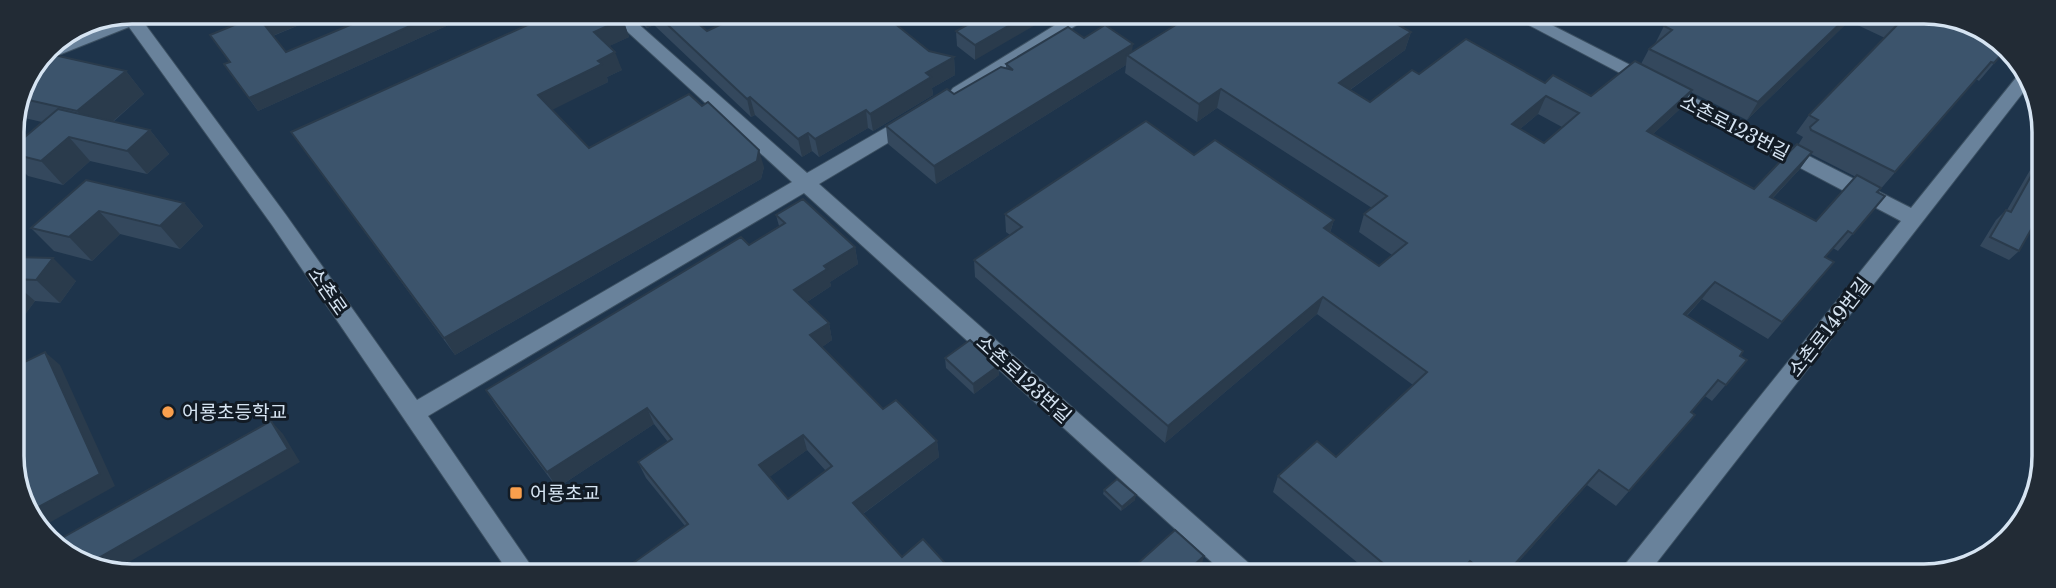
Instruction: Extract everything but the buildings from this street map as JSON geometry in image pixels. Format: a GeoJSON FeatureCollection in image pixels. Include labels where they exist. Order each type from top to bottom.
{"type":"FeatureCollection","features":[{"type":"Feature","properties":{"kind":"street","name":"소촌로"},"geometry":{"type":"LineString","coordinates":[[136,24],[279,220],[518,564]]}},
{"type":"Feature","properties":{"kind":"street","name":"소촌로123번길"},"geometry":{"type":"LineString","coordinates":[[627,24],[1231,563]]}},
{"type":"Feature","properties":{"kind":"street"},"geometry":{"type":"LineString","coordinates":[[946,100],[1070,24]]}},
{"type":"Feature","properties":{"kind":"street","name":"소촌로123번길"},"geometry":{"type":"LineString","coordinates":[[1536,24],[1915,219]]}},
{"type":"Feature","properties":{"kind":"street"},"geometry":{"type":"LineString","coordinates":[[71,44],[99,31]]}},
{"type":"Feature","properties":{"kind":"street","name":"소촌로149번길"},"geometry":{"type":"LineString","coordinates":[[1641,563],[2020,85]]}},
{"type":"Feature","properties":{"kind":"street"},"geometry":{"type":"LineString","coordinates":[[413,414],[922,114]]}},
{"type":"Feature","properties":{"kind":"place","name":"어룡초등학교"},"geometry":{"type":"Point","coordinates":[168,412]}},
{"type":"Feature","properties":{"kind":"place","name":"어룡초교"},"geometry":{"type":"Point","coordinates":[516,493]}}]}
